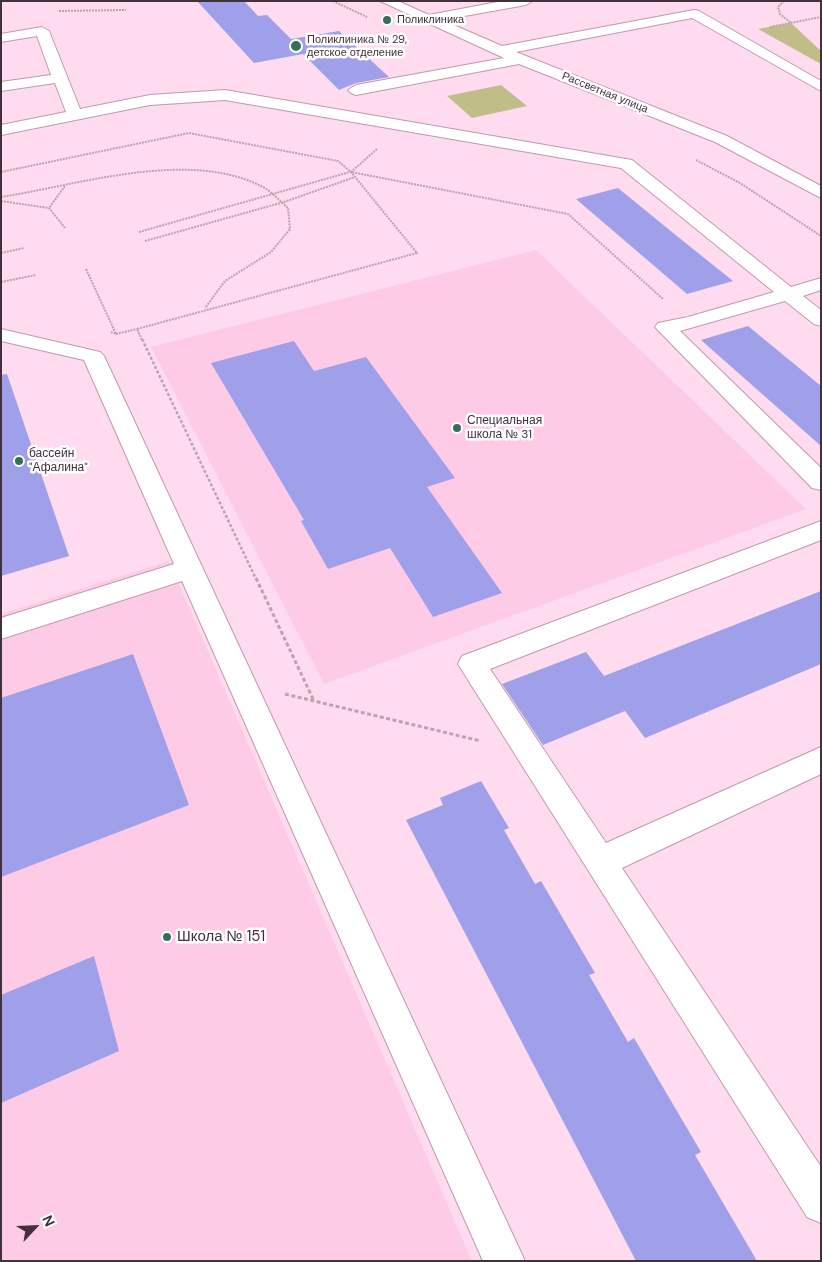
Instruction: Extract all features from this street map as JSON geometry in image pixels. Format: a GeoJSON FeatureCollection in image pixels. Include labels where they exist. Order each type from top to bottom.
{"type":"FeatureCollection","features":[{"type":"Feature","properties":{"kind":"street","name":"Рассветная улица"},"geometry":{"type":"LineString","coordinates":[[386,1],[424,13],[500,52],[721,138],[821,192]]}},
{"type":"Feature","properties":{"kind":"street"},"geometry":{"type":"LineString","coordinates":[[424,13],[526,1]]}},
{"type":"Feature","properties":{"kind":"street"},"geometry":{"type":"LineString","coordinates":[[500,52],[694,14],[821,87]]}},
{"type":"Feature","properties":{"kind":"street"},"geometry":{"type":"LineString","coordinates":[[1,38],[42,31],[58,78],[74,114]]}},
{"type":"Feature","properties":{"kind":"street"},"geometry":{"type":"LineString","coordinates":[[356,90],[520,59]]}},
{"type":"Feature","properties":{"kind":"street"},"geometry":{"type":"LineString","coordinates":[[1,87],[58,78]]}},
{"type":"Feature","properties":{"kind":"street"},"geometry":{"type":"LineString","coordinates":[[1,130],[150,100],[225,95],[626,164],[821,320]]}},
{"type":"Feature","properties":{"kind":"street"},"geometry":{"type":"LineString","coordinates":[[821,284],[690,323],[665,327],[821,482]]}},
{"type":"Feature","properties":{"kind":"street"},"geometry":{"type":"LineString","coordinates":[[1,335],[93,356],[504,1261]]}},
{"type":"Feature","properties":{"kind":"street"},"geometry":{"type":"LineString","coordinates":[[821,530],[472,664],[821,1203]]}},
{"type":"Feature","properties":{"kind":"street"},"geometry":{"type":"LineString","coordinates":[[1,629],[190,569]]}},
{"type":"Feature","properties":{"kind":"street"},"geometry":{"type":"LineString","coordinates":[[600,862],[821,760]]}},
{"type":"Feature","properties":{"kind":"path"},"geometry":{"type":"LineString","coordinates":[[784,1],[778,7],[780,14],[791,23]]}},
{"type":"Feature","properties":{"kind":"path"},"geometry":{"type":"LineString","coordinates":[[53,11],[126,10]]}},
{"type":"Feature","properties":{"kind":"path"},"geometry":{"type":"LineString","coordinates":[[730,35],[821,17]]}},
{"type":"Feature","properties":{"kind":"path"},"geometry":{"type":"LineString","coordinates":[[351,172],[401,126]]}},
{"type":"Feature","properties":{"kind":"path"},"geometry":{"type":"LineString","coordinates":[[1,171],[189,133],[338,161],[351,172],[416,253],[204,309],[137,329],[314,701]]}},
{"type":"Feature","properties":{"kind":"path"},"geometry":{"type":"LineString","coordinates":[[1,199],[119,176],[198,170],[238,175],[264,185],[284,202],[288,208],[290,229],[271,252],[225,281],[204,309]]}},
{"type":"Feature","properties":{"kind":"path"},"geometry":{"type":"LineString","coordinates":[[139,232],[351,172],[568,214],[690,323]]}},
{"type":"Feature","properties":{"kind":"path"},"geometry":{"type":"LineString","coordinates":[[145,241],[284,202],[355,177]]}},
{"type":"Feature","properties":{"kind":"path"},"geometry":{"type":"LineString","coordinates":[[49,208],[66,185]]}},
{"type":"Feature","properties":{"kind":"path"},"geometry":{"type":"LineString","coordinates":[[1,199],[49,208],[64,228]]}},
{"type":"Feature","properties":{"kind":"path"},"geometry":{"type":"LineString","coordinates":[[1,253],[24,248]]}},
{"type":"Feature","properties":{"kind":"path"},"geometry":{"type":"LineString","coordinates":[[86,269],[116,334],[107,332]]}},
{"type":"Feature","properties":{"kind":"path"},"geometry":{"type":"LineString","coordinates":[[1,282],[36,275]]}},
{"type":"Feature","properties":{"kind":"path"},"geometry":{"type":"LineString","coordinates":[[242,684],[530,753]]}},
{"type":"Feature","properties":{"kind":"shaded area"},"geometry":{"type":"Polygon","coordinates":[[[791,23],[821,51],[821,64],[758,29],[791,23]]]}},
{"type":"Feature","properties":{"kind":"shaded area"},"geometry":{"type":"Polygon","coordinates":[[[501,85],[527,106],[472,118],[447,96],[501,85]]]}},
{"type":"Feature","properties":{"kind":"shaded area","name":"Специальная школа № 31"},"geometry":{"type":"Polygon","coordinates":[[[536,250],[806,509],[324,684],[151,347],[536,250]]]}},
{"type":"Feature","properties":{"kind":"shaded area","name":"Школа № 151"},"geometry":{"type":"Polygon","coordinates":[[[169,561],[472,1261],[1,1261],[1,614],[169,561]]]}},
{"type":"Feature","properties":{"kind":"building","name":"Поликлиника № 29, детское отделение"},"geometry":{"type":"Polygon","coordinates":[[[197,1],[244,1],[258,16],[267,15],[291,39],[339,31],[389,77],[356,83],[339,90],[303,54],[254,63],[197,1]]]}},
{"type":"Feature","properties":{"kind":"building"},"geometry":{"type":"Polygon","coordinates":[[[618,188],[733,281],[687,294],[576,199],[618,188]]]}},
{"type":"Feature","properties":{"kind":"building"},"geometry":{"type":"Polygon","coordinates":[[[748,326],[821,386],[821,446],[701,340],[748,326]]]}},
{"type":"Feature","properties":{"kind":"building"},"geometry":{"type":"Polygon","coordinates":[[[294,341],[314,371],[366,357],[455,478],[427,487],[502,593],[433,617],[390,548],[328,569],[301,521],[304,520],[211,363],[294,341]]]}},
{"type":"Feature","properties":{"kind":"building","name":"бассейн \"Афалина\""},"geometry":{"type":"Polygon","coordinates":[[[7,374],[69,556],[1,576],[1,375],[7,374]]]}},
{"type":"Feature","properties":{"kind":"building"},"geometry":{"type":"Polygon","coordinates":[[[821,591],[821,664],[645,738],[625,711],[543,745],[502,684],[586,652],[604,676],[821,591]]]}},
{"type":"Feature","properties":{"kind":"building"},"geometry":{"type":"Polygon","coordinates":[[[133,654],[189,805],[1,877],[1,698],[133,654]]]}},
{"type":"Feature","properties":{"kind":"building"},"geometry":{"type":"Polygon","coordinates":[[[481,781],[509,828],[504,830],[535,884],[541,881],[595,973],[589,975],[628,1042],[634,1038],[701,1152],[695,1155],[757,1261],[636,1261],[406,820],[443,805],[440,798],[481,781]]]}},
{"type":"Feature","properties":{"kind":"building"},"geometry":{"type":"Polygon","coordinates":[[[94,956],[119,1051],[1,1103],[1,995],[94,956]]]}},
{"type":"Feature","properties":{"kind":"place","name":"Поликлиника"},"geometry":{"type":"Point","coordinates":[387,20]}},
{"type":"Feature","properties":{"kind":"place","name":"Поликлиника № 29, детское отделение"},"geometry":{"type":"Point","coordinates":[296,46]}},
{"type":"Feature","properties":{"kind":"place","name":"Специальная школа № 31"},"geometry":{"type":"Point","coordinates":[457,428]}},
{"type":"Feature","properties":{"kind":"place","name":"бассейн \"Афалина\""},"geometry":{"type":"Point","coordinates":[19,461]}},
{"type":"Feature","properties":{"kind":"place","name":"Школа № 151"},"geometry":{"type":"Point","coordinates":[167,937]}}]}
